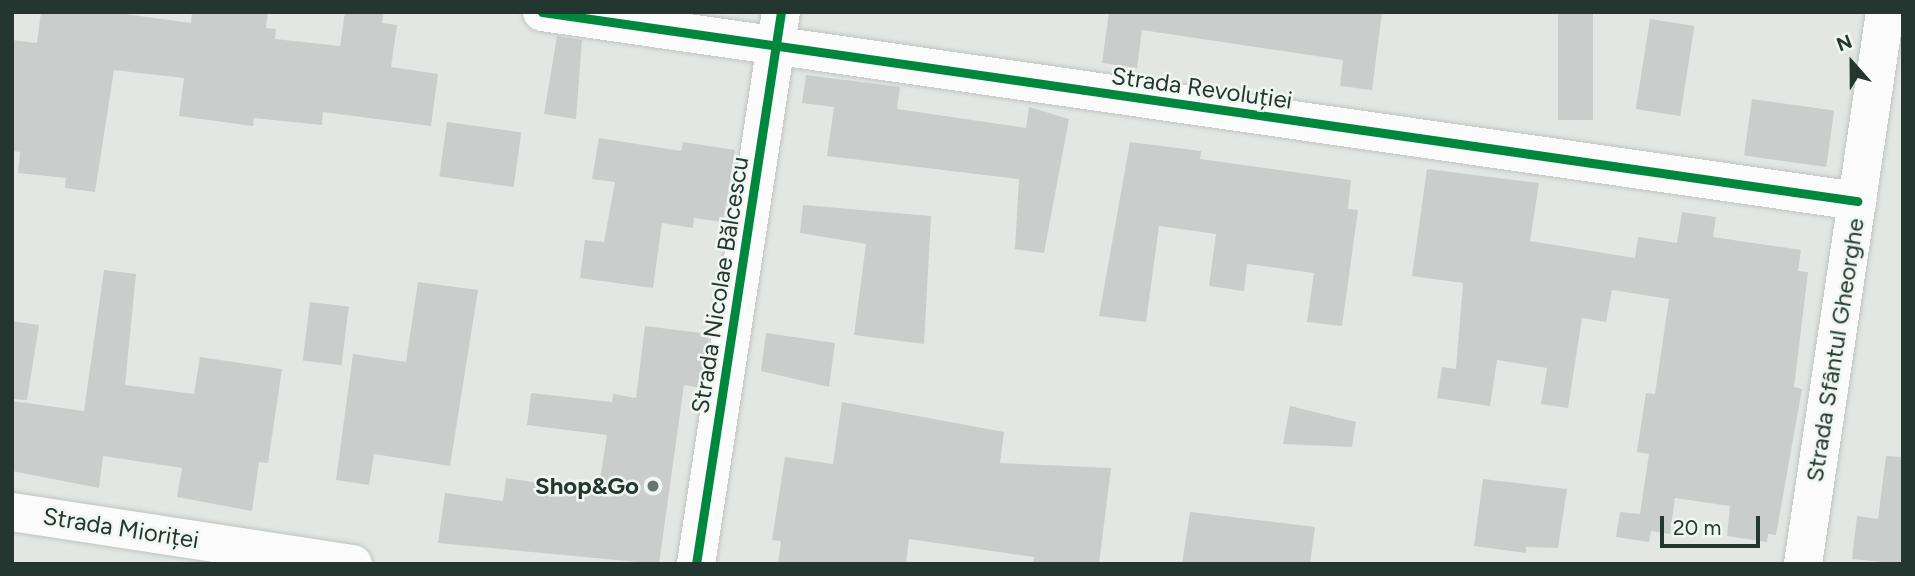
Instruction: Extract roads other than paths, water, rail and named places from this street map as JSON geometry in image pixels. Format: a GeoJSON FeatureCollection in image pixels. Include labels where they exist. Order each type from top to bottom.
{"type":"FeatureCollection","features":[{"type":"Feature","properties":{"kind":"street","name":"Strada Revoluției"},"geometry":{"type":"LineString","coordinates":[[542,12],[778,29],[1857,201]]}},
{"type":"Feature","properties":{"kind":"street","name":"Strada Sfântul Gheorghe"},"geometry":{"type":"LineString","coordinates":[[1803,564],[1885,12]]}},
{"type":"Feature","properties":{"kind":"street","name":"Strada Nicolae Bălcescu"},"geometry":{"type":"LineString","coordinates":[[696,564],[778,29]]}},
{"type":"Feature","properties":{"kind":"street","name":"Strada Mioriței"},"geometry":{"type":"LineString","coordinates":[[12,512],[354,564]]}},
{"type":"Feature","properties":{"kind":"place","name":"Shop&Go"},"geometry":{"type":"Point","coordinates":[653,486]}}]}
